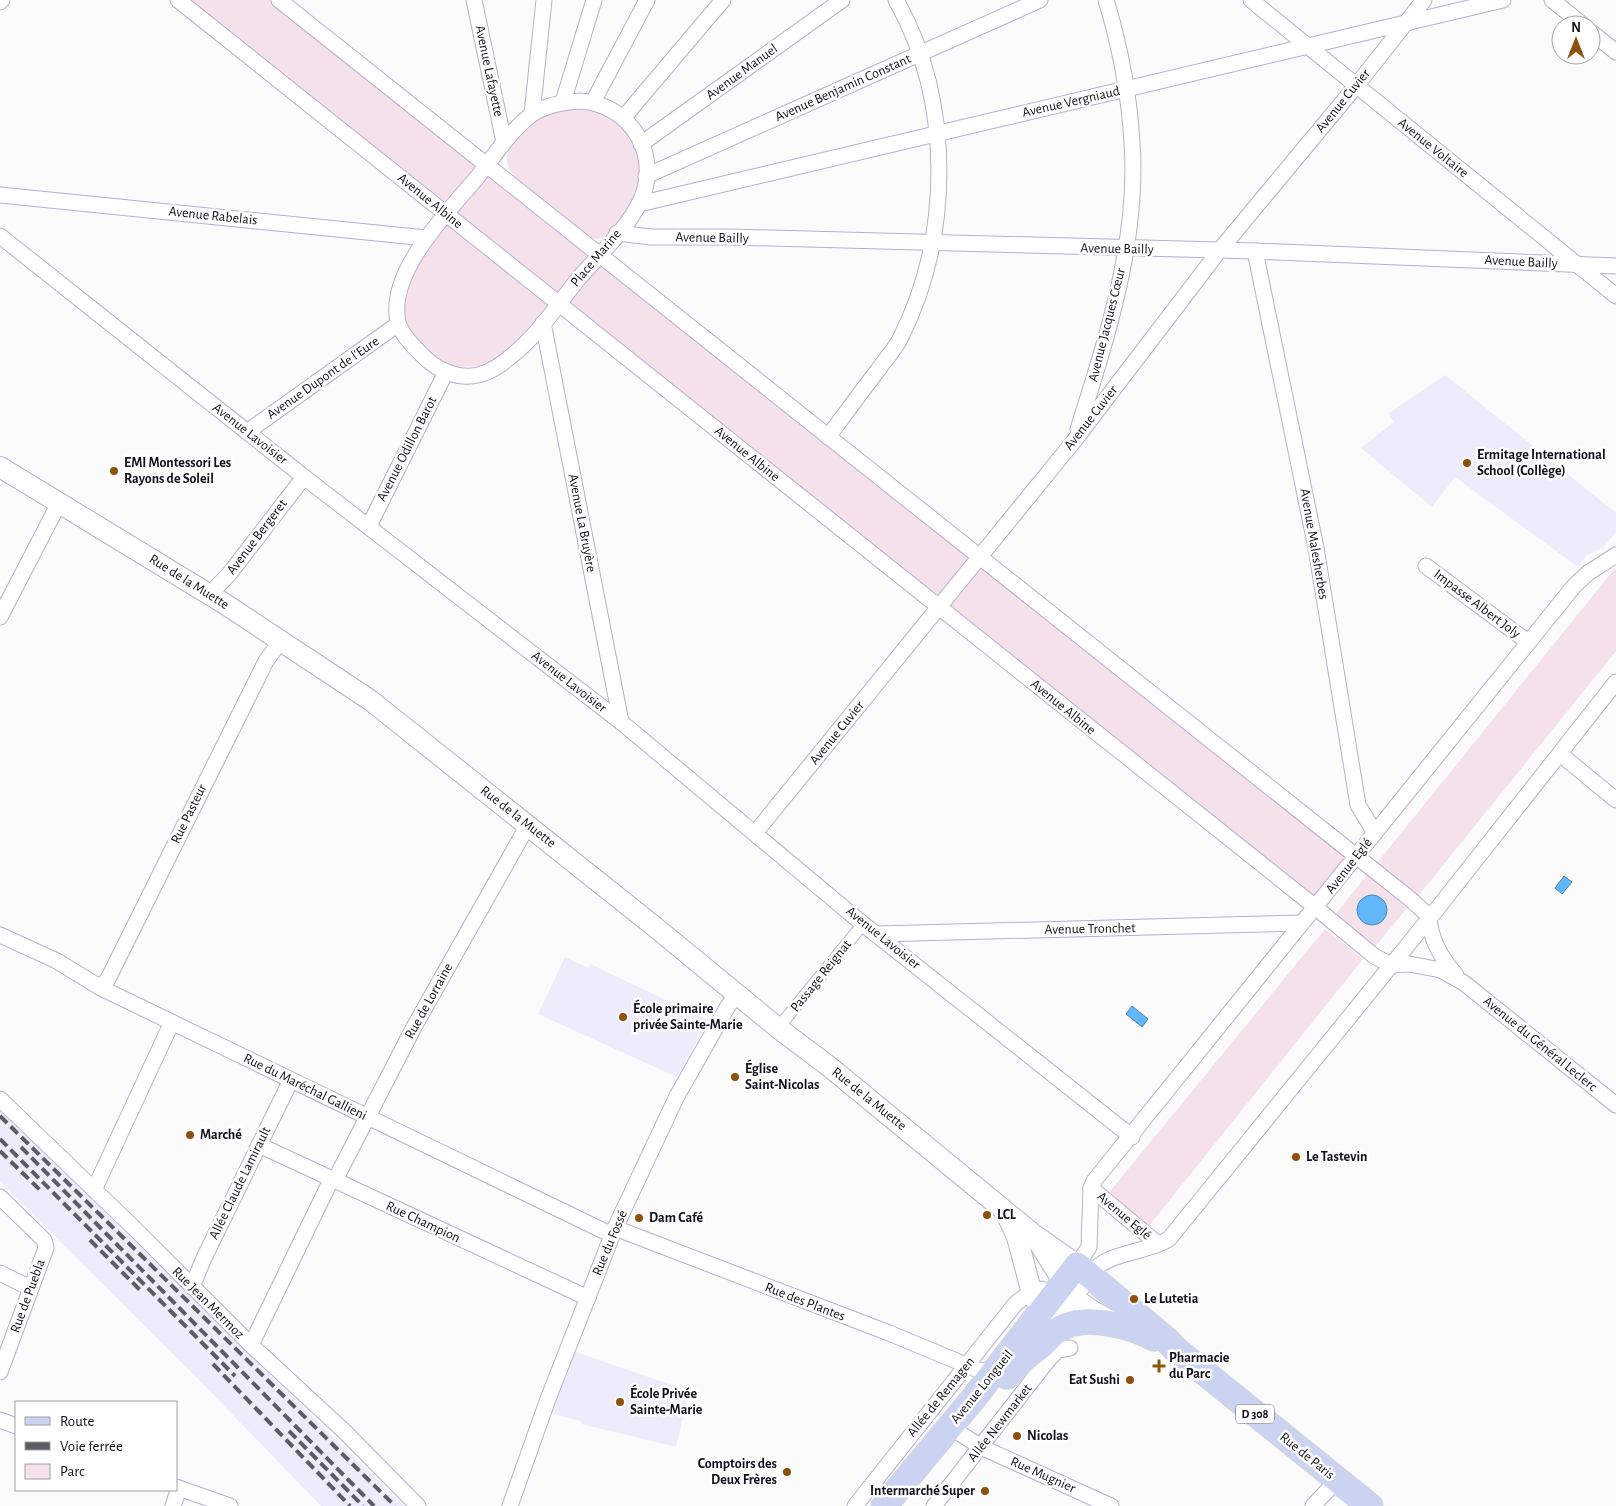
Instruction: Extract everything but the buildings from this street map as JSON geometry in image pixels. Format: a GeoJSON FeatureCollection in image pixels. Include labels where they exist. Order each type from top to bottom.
{"type":"FeatureCollection","features":[{"type":"Feature","properties":{"kind":"main road","name":"Avenue Longueil"},"geometry":{"type":"LineString","coordinates":[[901,1506],[995,1371],[1036,1302],[1075,1280]]}},
{"type":"Feature","properties":{"kind":"main road","name":"Rue de Paris"},"geometry":{"type":"LineString","coordinates":[[1075,1280],[1167,1340],[1174,1348],[1370,1506]]}},
{"type":"Feature","properties":{"kind":"main road","name":"Rue de Paris"},"geometry":{"type":"LineString","coordinates":[[1070,1336],[1082,1322],[1118,1325],[1150,1336],[1174,1348]]}},
{"type":"Feature","properties":{"kind":"main road"},"geometry":{"type":"LineString","coordinates":[[1023,1358],[1041,1346],[1058,1330],[1070,1336]]}},
{"type":"Feature","properties":{"kind":"main road","name":"Avenue Longueil"},"geometry":{"type":"LineString","coordinates":[[884,1506],[1023,1358]]}},
{"type":"Feature","properties":{"kind":"street","name":"Avenue Albine"},"geometry":{"type":"LineString","coordinates":[[178,0],[1315,909]]}},
{"type":"Feature","properties":{"kind":"street"},"geometry":{"type":"LineString","coordinates":[[279,0],[488,164],[1429,916]]}},
{"type":"Feature","properties":{"kind":"street","name":"Avenue Lafayette"},"geometry":{"type":"LineString","coordinates":[[474,0],[504,142]]}},
{"type":"Feature","properties":{"kind":"street"},"geometry":{"type":"LineString","coordinates":[[532,114],[544,0]]}},
{"type":"Feature","properties":{"kind":"street"},"geometry":{"type":"LineString","coordinates":[[563,102],[594,0]]}},
{"type":"Feature","properties":{"kind":"street"},"geometry":{"type":"LineString","coordinates":[[592,102],[646,0]]}},
{"type":"Feature","properties":{"kind":"street"},"geometry":{"type":"LineString","coordinates":[[624,117],[723,0]]}},
{"type":"Feature","properties":{"kind":"street","name":"Avenue Manuel"},"geometry":{"type":"LineString","coordinates":[[641,144],[842,0]]}},
{"type":"Feature","properties":{"kind":"street"},"geometry":{"type":"LineString","coordinates":[[828,437],[900,340],[925,274],[932,244],[938,179],[937,132],[920,54],[896,0]]}},
{"type":"Feature","properties":{"kind":"street","name":"Avenue Benjamin Constant"},"geometry":{"type":"LineString","coordinates":[[646,176],[1040,0]]}},
{"type":"Feature","properties":{"kind":"street","name":"Avenue Jacques Cœur"},"geometry":{"type":"LineString","coordinates":[[1074,441],[1113,311],[1129,217],[1133,143],[1126,89],[1106,0]]}},
{"type":"Feature","properties":{"kind":"street","name":"Avenue Voltaire"},"geometry":{"type":"LineString","coordinates":[[1251,0],[1616,296]]}},
{"type":"Feature","properties":{"kind":"street","name":"Avenue Cuvier"},"geometry":{"type":"LineString","coordinates":[[755,833],[940,608],[1074,441],[1219,252],[1356,86],[1424,0]]}},
{"type":"Feature","properties":{"kind":"street","name":"Avenue Vergniaud"},"geometry":{"type":"LineString","coordinates":[[639,204],[937,132],[1502,0]]}},
{"type":"Feature","properties":{"kind":"street"},"geometry":{"type":"LineString","coordinates":[[1552,0],[1571,15]]}},
{"type":"Feature","properties":{"kind":"street"},"geometry":{"type":"LineString","coordinates":[[1601,40],[1616,52]]}},
{"type":"Feature","properties":{"kind":"street","name":"Place Marine"},"geometry":{"type":"LineString","coordinates":[[563,102],[592,102],[609,107],[624,117],[634,128],[641,144],[646,176],[639,204],[618,233],[516,353],[497,367],[478,375],[459,376],[446,372],[430,363],[411,344],[398,324],[398,306],[404,275],[426,238],[488,164],[504,142],[532,114],[563,102]]}},
{"type":"Feature","properties":{"kind":"street","name":"Avenue Rabelais"},"geometry":{"type":"LineString","coordinates":[[0,194],[426,238]]}},
{"type":"Feature","properties":{"kind":"street","name":"Avenue Bailly"},"geometry":{"type":"LineString","coordinates":[[618,233],[651,237],[730,237],[1255,252],[1616,266]]}},
{"type":"Feature","properties":{"kind":"street","name":"Avenue Lavoisier"},"geometry":{"type":"LineString","coordinates":[[0,236],[304,477],[621,722],[864,924],[1132,1137]]}},
{"type":"Feature","properties":{"kind":"street","name":"Avenue Malesherbes"},"geometry":{"type":"LineString","coordinates":[[1255,252],[1316,548],[1358,805],[1375,833]]}},
{"type":"Feature","properties":{"kind":"street","name":"Avenue La Bruyère"},"geometry":{"type":"LineString","coordinates":[[543,323],[621,722]]}},
{"type":"Feature","properties":{"kind":"street","name":"Avenue Dupont de l'Eure"},"geometry":{"type":"LineString","coordinates":[[247,432],[398,324]]}},
{"type":"Feature","properties":{"kind":"street","name":"Avenue Odillon Barot"},"geometry":{"type":"LineString","coordinates":[[369,526],[446,372]]}},
{"type":"Feature","properties":{"kind":"street","name":"Rue de la Muette"},"geometry":{"type":"LineString","coordinates":[[0,467],[209,595],[370,700],[528,825],[778,1028],[831,1068],[1033,1234],[1075,1280]]}},
{"type":"Feature","properties":{"kind":"street","name":"Avenue Bergeret"},"geometry":{"type":"LineString","coordinates":[[209,595],[230,573],[304,477]]}},
{"type":"Feature","properties":{"kind":"street"},"geometry":{"type":"LineString","coordinates":[[0,617],[59,503]]}},
{"type":"Feature","properties":{"kind":"street","name":"Avenue Eglé"},"geometry":{"type":"LineString","coordinates":[[1075,1280],[1088,1247],[1091,1188],[1301,923],[1315,909],[1574,586],[1588,573],[1616,555]]}},
{"type":"Feature","properties":{"kind":"street","name":"Impasse Albert Joly"},"geometry":{"type":"LineString","coordinates":[[1426,566],[1528,642]]}},
{"type":"Feature","properties":{"kind":"street","name":"Rue Pasteur"},"geometry":{"type":"LineString","coordinates":[[101,988],[109,977],[266,661],[280,642]]}},
{"type":"Feature","properties":{"kind":"street","name":"Avenue Eglé"},"geometry":{"type":"LineString","coordinates":[[1075,1280],[1096,1266],[1169,1239],[1616,682]]}},
{"type":"Feature","properties":{"kind":"street"},"geometry":{"type":"LineString","coordinates":[[1560,754],[1616,800]]}},
{"type":"Feature","properties":{"kind":"street","name":"Rue de Lorraine"},"geometry":{"type":"LineString","coordinates":[[250,1345],[366,1116],[528,825]]}},
{"type":"Feature","properties":{"kind":"street","name":"Avenue du Général Leclerc"},"geometry":{"type":"LineString","coordinates":[[1315,909],[1374,956],[1391,964],[1409,964],[1441,970],[1464,983]]}},
{"type":"Feature","properties":{"kind":"street","name":"Avenue du Général Leclerc"},"geometry":{"type":"LineString","coordinates":[[1429,916],[1429,926],[1437,949],[1444,961],[1464,983],[1616,1105]]}},
{"type":"Feature","properties":{"kind":"street","name":"Avenue Tronchet"},"geometry":{"type":"LineString","coordinates":[[878,934],[1301,923]]}},
{"type":"Feature","properties":{"kind":"street","name":"Passage Reignat"},"geometry":{"type":"LineString","coordinates":[[778,1028],[864,924]]}},
{"type":"Feature","properties":{"kind":"street","name":"Rue du Maréchal Gallieni"},"geometry":{"type":"LineString","coordinates":[[1,937],[56,961],[101,988],[290,1080],[614,1231]]}},
{"type":"Feature","properties":{"kind":"street","name":"Rue du Fossé"},"geometry":{"type":"LineString","coordinates":[[510,1506],[614,1231],[677,1096],[728,1006],[738,994]]}},
{"type":"Feature","properties":{"kind":"street"},"geometry":{"type":"LineString","coordinates":[[94,1190],[172,1022]]}},
{"type":"Feature","properties":{"kind":"street","name":"Allée Claude Lamirault"},"geometry":{"type":"LineString","coordinates":[[192,1287],[204,1258],[290,1080]]}},
{"type":"Feature","properties":{"kind":"street","name":"Rue Jean Mermoz"},"geometry":{"type":"LineString","coordinates":[[0,1099],[250,1345],[344,1431],[418,1506]]}},
{"type":"Feature","properties":{"kind":"street","name":"Rue Champion"},"geometry":{"type":"LineString","coordinates":[[259,1145],[588,1298]]}},
{"type":"Feature","properties":{"kind":"street","name":"Avenue Eglé"},"geometry":{"type":"LineString","coordinates":[[1091,1188],[1158,1244]]}},
{"type":"Feature","properties":{"kind":"street","name":"Rue de Puebla"},"geometry":{"type":"LineString","coordinates":[[0,1197],[44,1240],[46,1248],[0,1372]]}},
{"type":"Feature","properties":{"kind":"street","name":"Rue de la Muette"},"geometry":{"type":"LineString","coordinates":[[1005,1211],[1018,1237],[1036,1302]]}},
{"type":"Feature","properties":{"kind":"street","name":"Rue des Plantes"},"geometry":{"type":"LineString","coordinates":[[614,1231],[978,1370],[995,1371]]}},
{"type":"Feature","properties":{"kind":"street"},"geometry":{"type":"LineString","coordinates":[[0,1273],[30,1288]]}},
{"type":"Feature","properties":{"kind":"street","name":"Rue de Paris"},"geometry":{"type":"LineString","coordinates":[[1075,1280],[1091,1310],[1118,1325]]}},
{"type":"Feature","properties":{"kind":"street","name":"Avenue Longueil"},"geometry":{"type":"LineString","coordinates":[[1023,1358],[1075,1280]]}},
{"type":"Feature","properties":{"kind":"street","name":"Allée de Remagen"},"geometry":{"type":"LineString","coordinates":[[854,1506],[1016,1304],[1036,1302]]}},
{"type":"Feature","properties":{"kind":"street","name":"Allée Newmarket"},"geometry":{"type":"LineString","coordinates":[[934,1506],[1049,1359],[1070,1336]]}},
{"type":"Feature","properties":{"kind":"street"},"geometry":{"type":"LineString","coordinates":[[0,1420],[15,1426]]}},
{"type":"Feature","properties":{"kind":"street","name":"Rue Mugnier"},"geometry":{"type":"LineString","coordinates":[[955,1430],[981,1448],[1111,1506]]}},
{"type":"Feature","properties":{"kind":"street"},"geometry":{"type":"LineString","coordinates":[[1313,1506],[1337,1480]]}},
{"type":"Feature","properties":{"kind":"street"},"geometry":{"type":"LineString","coordinates":[[178,1487],[230,1506]]}},
{"type":"Feature","properties":{"kind":"street"},"geometry":{"type":"LineString","coordinates":[[173,1506],[177,1491]]}},
{"type":"Feature","properties":{"kind":"shaded area","name":"Ermitage International School (Collège)"},"geometry":{"type":"Polygon","coordinates":[[[1445,375],[1616,513],[1616,532],[1603,548],[1587,555],[1578,567],[1455,477],[1432,507],[1361,448],[1394,422],[1388,414],[1445,375]]]}},
{"type":"Feature","properties":{"kind":"shaded area","name":"École primaire privée Sainte-Marie"},"geometry":{"type":"Polygon","coordinates":[[[565,957],[589,968],[590,964],[708,1020],[677,1077],[538,1014],[565,957]]]}},
{"type":"Feature","properties":{"kind":"shaded area"},"geometry":{"type":"Polygon","coordinates":[[[0,1108],[404,1506],[321,1506],[199,1380],[0,1182],[0,1108]]]}},
{"type":"Feature","properties":{"kind":"shaded area","name":"École Privée Sainte-Marie"},"geometry":{"type":"Polygon","coordinates":[[[573,1351],[689,1391],[676,1447],[581,1424],[581,1421],[550,1413],[573,1351]]]}},
{"type":"Feature","properties":{"kind":"green space"},"geometry":{"type":"Polygon","coordinates":[[[186,0],[273,0],[1345,857],[1312,899],[186,0]]]}},
{"type":"Feature","properties":{"kind":"green space"},"geometry":{"type":"Polygon","coordinates":[[[575,107],[601,111],[615,118],[625,127],[637,150],[639,174],[637,187],[632,199],[614,229],[608,235],[600,238],[586,237],[538,200],[515,177],[507,157],[510,149],[532,125],[558,111],[575,107]]]}},
{"type":"Feature","properties":{"kind":"green space"},"geometry":{"type":"Polygon","coordinates":[[[447,221],[551,306],[528,333],[496,362],[483,366],[451,367],[438,361],[410,334],[403,317],[404,303],[417,263],[447,221]]]}},
{"type":"Feature","properties":{"kind":"green space"},"geometry":{"type":"Polygon","coordinates":[[[1616,567],[1616,651],[1419,895],[1377,863],[1616,567]]]}},
{"type":"Feature","properties":{"kind":"green space"},"geometry":{"type":"Polygon","coordinates":[[[1367,875],[1407,908],[1374,948],[1334,916],[1367,875]]]}},
{"type":"Feature","properties":{"kind":"green space"},"geometry":{"type":"Polygon","coordinates":[[[1325,929],[1363,959],[1148,1227],[1107,1195],[1325,929]]]}},
{"type":"Feature","properties":{"kind":"water"},"geometry":{"type":"Polygon","coordinates":[[[1564,876],[1572,882],[1562,894],[1555,888],[1564,876]]]}},
{"type":"Feature","properties":{"kind":"water"},"geometry":{"type":"Polygon","coordinates":[[[1372,895],[1378,896],[1386,904],[1386,916],[1378,924],[1372,925],[1366,924],[1358,916],[1357,910],[1358,904],[1366,896],[1372,895]]]}},
{"type":"Feature","properties":{"kind":"water"},"geometry":{"type":"Polygon","coordinates":[[[1132,1006],[1148,1019],[1142,1027],[1126,1014],[1132,1006]]]}},
{"type":"Feature","properties":{"kind":"railway"},"geometry":{"type":"LineString","coordinates":[[0,1116],[395,1506]]}},
{"type":"Feature","properties":{"kind":"railway"},"geometry":{"type":"LineString","coordinates":[[0,1139],[235,1376]]}},
{"type":"Feature","properties":{"kind":"railway"},"geometry":{"type":"LineString","coordinates":[[21,1147],[374,1506]]}},
{"type":"Feature","properties":{"kind":"railway"},"geometry":{"type":"LineString","coordinates":[[0,1151],[42,1192]]}},
{"type":"Feature","properties":{"kind":"railway"},"geometry":{"type":"LineString","coordinates":[[90,1240],[143,1293]]}},
{"type":"Feature","properties":{"kind":"railway"},"geometry":{"type":"LineString","coordinates":[[213,1364],[350,1506]]}},
{"type":"Feature","properties":{"kind":"railway"},"geometry":{"type":"LineString","coordinates":[[289,1431],[363,1506]]}},
{"type":"Feature","properties":{"kind":"place","name":"Ermitage International School (Collège)"},"geometry":{"type":"Point","coordinates":[1467,463]}},
{"type":"Feature","properties":{"kind":"place","name":"EMI Montessori Les Rayons de Soleil"},"geometry":{"type":"Point","coordinates":[114,471]}},
{"type":"Feature","properties":{"kind":"place","name":"École primaire privée Sainte-Marie"},"geometry":{"type":"Point","coordinates":[623,1017]}},
{"type":"Feature","properties":{"kind":"place","name":"Église Saint-Nicolas"},"geometry":{"type":"Point","coordinates":[735,1077]}},
{"type":"Feature","properties":{"kind":"place","name":"Marché"},"geometry":{"type":"Point","coordinates":[190,1135]}},
{"type":"Feature","properties":{"kind":"place","name":"Le Tastevin"},"geometry":{"type":"Point","coordinates":[1296,1157]}},
{"type":"Feature","properties":{"kind":"place","name":"LCL"},"geometry":{"type":"Point","coordinates":[987,1215]}},
{"type":"Feature","properties":{"kind":"place","name":"Dam Café"},"geometry":{"type":"Point","coordinates":[639,1218]}},
{"type":"Feature","properties":{"kind":"place","name":"Le Lutetia"},"geometry":{"type":"Point","coordinates":[1134,1299]}},
{"type":"Feature","properties":{"kind":"place","name":"Pharmacie du Parc"},"geometry":{"type":"Point","coordinates":[1159,1366]}},
{"type":"Feature","properties":{"kind":"place","name":"Eat Sushi"},"geometry":{"type":"Point","coordinates":[1130,1380]}},
{"type":"Feature","properties":{"kind":"place","name":"École Privée Sainte-Marie"},"geometry":{"type":"Point","coordinates":[620,1402]}},
{"type":"Feature","properties":{"kind":"place","name":"Nicolas"},"geometry":{"type":"Point","coordinates":[1017,1436]}},
{"type":"Feature","properties":{"kind":"place","name":"Comptoirs des Deux Frères"},"geometry":{"type":"Point","coordinates":[787,1472]}},
{"type":"Feature","properties":{"kind":"place","name":"Intermarché Super"},"geometry":{"type":"Point","coordinates":[985,1491]}}]}
